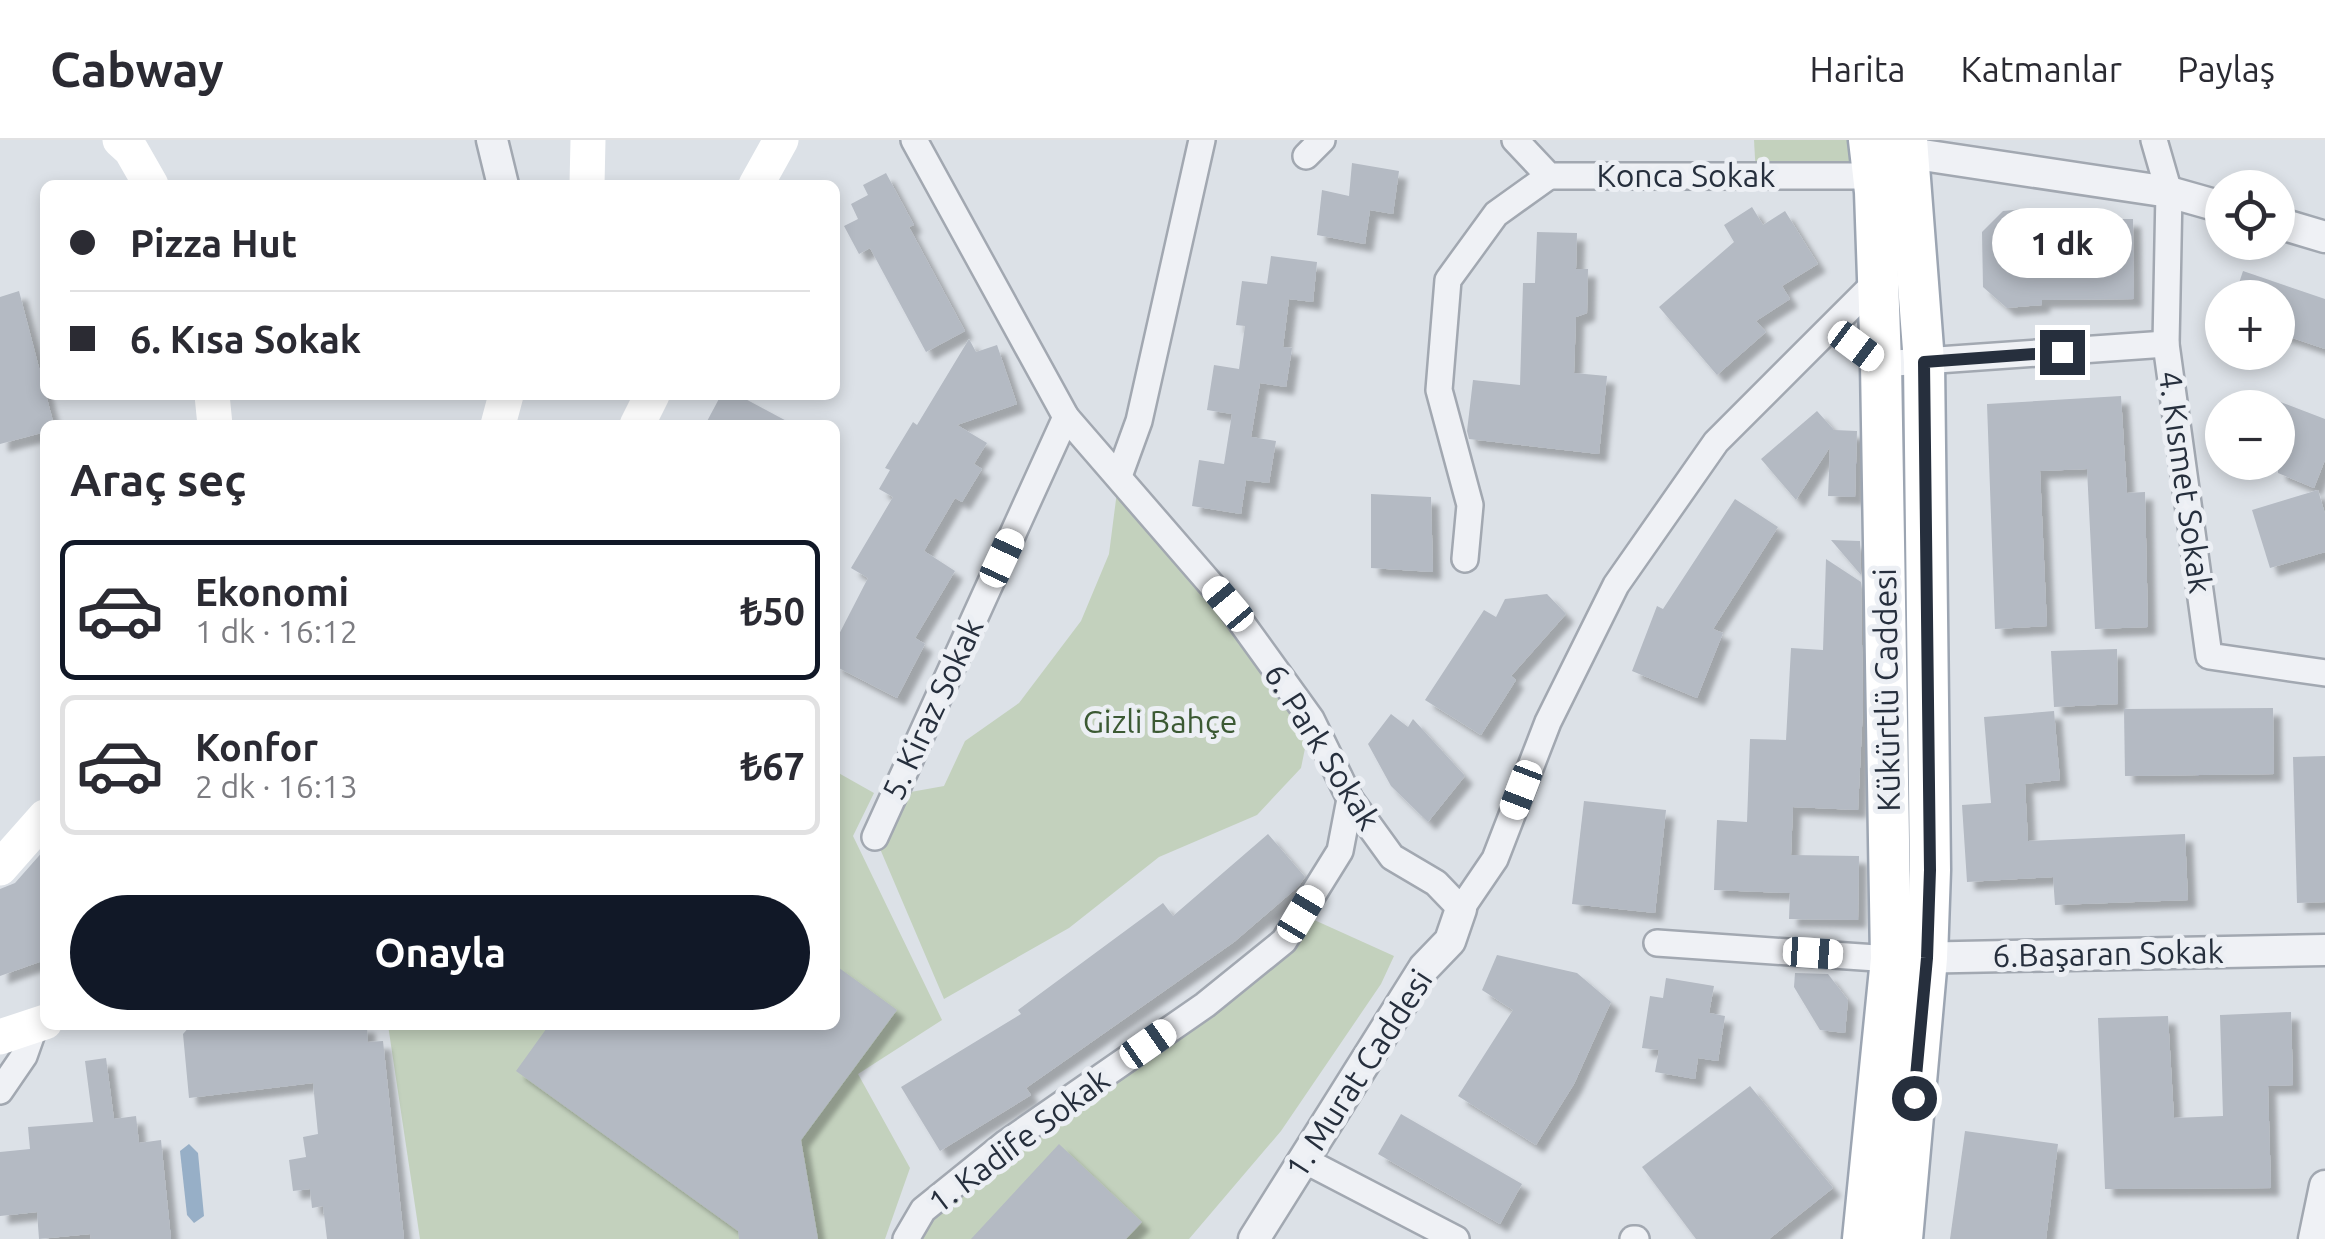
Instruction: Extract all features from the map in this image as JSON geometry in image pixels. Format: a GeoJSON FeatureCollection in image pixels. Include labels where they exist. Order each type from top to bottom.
{"type":"FeatureCollection","features":[{"type":"Feature","properties":{"kind":"main road"},"geometry":{"type":"LineString","coordinates":[[120,140],[131,150],[148,180]]}},
{"type":"Feature","properties":{"kind":"main road"},"geometry":{"type":"LineString","coordinates":[[587,180],[588,140]]}},
{"type":"Feature","properties":{"kind":"main road"},"geometry":{"type":"LineString","coordinates":[[759,180],[781,140]]}},
{"type":"Feature","properties":{"kind":"main road","name":"Kükürtlü Caddesi"},"geometry":{"type":"LineString","coordinates":[[1902,1239],[1909,958],[1881,364],[1898,277],[1908,147]]}},
{"type":"Feature","properties":{"kind":"main road","name":"Kükürtlü Caddesi"},"geometry":{"type":"LineString","coordinates":[[1862,1239],[1909,958],[1930,870],[1924,362],[1898,277],[1871,158]]}},
{"type":"Feature","properties":{"kind":"main road"},"geometry":{"type":"LineString","coordinates":[[0,868],[40,823]]}},
{"type":"Feature","properties":{"kind":"main road"},"geometry":{"type":"LineString","coordinates":[[0,1037],[27,1026]]}},
{"type":"Feature","properties":{"kind":"street"},"geometry":{"type":"LineString","coordinates":[[492,140],[502,180]]}},
{"type":"Feature","properties":{"kind":"street","name":"6. Park Sokak"},"geometry":{"type":"LineString","coordinates":[[914,140],[1066,417],[1228,604],[1311,719],[1350,799],[1392,858],[1436,883],[1461,909]]}},
{"type":"Feature","properties":{"kind":"street"},"geometry":{"type":"LineString","coordinates":[[1120,476],[1139,422],[1202,140]]}},
{"type":"Feature","properties":{"kind":"street","name":"Konca Sokak"},"geometry":{"type":"LineString","coordinates":[[1516,140],[1549,176],[1871,158]]}},
{"type":"Feature","properties":{"kind":"street","name":"4. Kısmet Sokak"},"geometry":{"type":"LineString","coordinates":[[2154,140],[2169,192],[2166,344],[2210,656],[2325,673]]}},
{"type":"Feature","properties":{"kind":"street"},"geometry":{"type":"LineString","coordinates":[[1908,147],[2169,192],[2205,203]]}},
{"type":"Feature","properties":{"kind":"street"},"geometry":{"type":"LineString","coordinates":[[1465,559],[1470,505],[1439,390],[1448,280],[1496,214],[1549,176]]}},
{"type":"Feature","properties":{"kind":"street"},"geometry":{"type":"LineString","coordinates":[[2295,229],[2325,238]]}},
{"type":"Feature","properties":{"kind":"street"},"geometry":{"type":"LineString","coordinates":[[1461,909],[1495,859],[1548,722],[1616,585],[1716,442],[1832,328],[1898,277]]}},
{"type":"Feature","properties":{"kind":"street"},"geometry":{"type":"LineString","coordinates":[[1832,328],[1881,364],[2166,344]]}},
{"type":"Feature","properties":{"kind":"street","name":"5. Kiraz Sokak"},"geometry":{"type":"LineString","coordinates":[[875,837],[1066,417]]}},
{"type":"Feature","properties":{"kind":"street","name":"1. Kadife Sokak"},"geometry":{"type":"LineString","coordinates":[[906,1239],[924,1210],[992,1154],[1206,1005],[1284,941],[1340,850],[1350,799]]}},
{"type":"Feature","properties":{"kind":"street","name":"1. Murat Caddesi"},"geometry":{"type":"LineString","coordinates":[[1254,1239],[1424,968],[1450,941],[1461,909]]}},
{"type":"Feature","properties":{"kind":"street"},"geometry":{"type":"LineString","coordinates":[[1656,943],[1909,958]]}},
{"type":"Feature","properties":{"kind":"street","name":"6.Başaran Sokak"},"geometry":{"type":"LineString","coordinates":[[1909,958],[2325,950]]}},
{"type":"Feature","properties":{"kind":"street"},"geometry":{"type":"LineString","coordinates":[[0,1092],[24,1056],[27,1026]]}},
{"type":"Feature","properties":{"kind":"street"},"geometry":{"type":"LineString","coordinates":[[1304,1160],[1456,1239]]}},
{"type":"Feature","properties":{"kind":"street"},"geometry":{"type":"LineString","coordinates":[[2314,1239],[2325,1186]]}},
{"type":"Feature","properties":{"kind":"green space"},"geometry":{"type":"Polygon","coordinates":[[[1754,140],[1869,140],[1873,176],[1756,176],[1754,140]]]}},
{"type":"Feature","properties":{"kind":"green space","name":"Gizli Bahçe"},"geometry":{"type":"Polygon","coordinates":[[[1119,476],[1311,719],[1301,768],[1257,815],[1159,857],[1069,928],[944,999],[875,837],[894,795],[944,786],[965,741],[1019,703],[1081,621],[1109,554],[1119,476]]]}},
{"type":"Feature","properties":{"kind":"green space"},"geometry":{"type":"Polygon","coordinates":[[[840,774],[874,793],[853,836],[942,1020],[858,1074],[910,1168],[885,1239],[420,1239],[389,1030],[840,1030],[840,774]]]}},
{"type":"Feature","properties":{"kind":"green space"},"geometry":{"type":"Polygon","coordinates":[[[1301,914],[1394,956],[1381,984],[1281,1131],[1189,1239],[906,1239],[923,1210],[1206,1005],[1301,914]]]}},
{"type":"Feature","properties":{"kind":"water"},"geometry":{"type":"Polygon","coordinates":[[[189,1144],[198,1153],[204,1216],[194,1223],[187,1215],[180,1151],[189,1144]]]}},
{"type":"Feature","properties":{"kind":"building"},"geometry":{"type":"Polygon","coordinates":[[[1352,163],[1399,171],[1393,214],[1370,210],[1365,244],[1317,235],[1322,190],[1349,196],[1352,163]]]}},
{"type":"Feature","properties":{"kind":"building"},"geometry":{"type":"Polygon","coordinates":[[[886,173],[914,225],[909,227],[965,331],[926,352],[870,248],[859,254],[844,226],[858,219],[851,204],[868,195],[863,185],[886,173]]]}},
{"type":"Feature","properties":{"kind":"building"},"geometry":{"type":"Polygon","coordinates":[[[1752,207],[1763,225],[1785,211],[1818,264],[1782,286],[1790,299],[1756,321],[1766,332],[1717,375],[1659,307],[1734,242],[1724,225],[1752,207]]]}},
{"type":"Feature","properties":{"kind":"building"},"geometry":{"type":"Polygon","coordinates":[[[2034,208],[2035,219],[2133,219],[2134,299],[2042,300],[2042,305],[2007,308],[1983,287],[1982,232],[2003,211],[2034,208]]]}},
{"type":"Feature","properties":{"kind":"building"},"geometry":{"type":"Polygon","coordinates":[[[1537,232],[1577,233],[1576,269],[1588,269],[1587,313],[1576,317],[1574,373],[1607,376],[1599,454],[1469,439],[1473,380],[1520,385],[1523,283],[1535,283],[1537,232]]]}},
{"type":"Feature","properties":{"kind":"building"},"geometry":{"type":"Polygon","coordinates":[[[1271,256],[1317,262],[1313,302],[1289,299],[1283,347],[1292,348],[1286,387],[1260,383],[1251,437],[1276,441],[1269,483],[1246,480],[1241,514],[1192,506],[1199,460],[1224,464],[1232,414],[1207,410],[1214,365],[1239,369],[1245,326],[1236,325],[1242,281],[1267,284],[1271,256]]]}},
{"type":"Feature","properties":{"kind":"building"},"geometry":{"type":"Polygon","coordinates":[[[2243,271],[2269,280],[2240,280],[2243,271]]]}},
{"type":"Feature","properties":{"kind":"building"},"geometry":{"type":"Polygon","coordinates":[[[2295,289],[2325,299],[2325,349],[2295,339],[2295,289]]]}},
{"type":"Feature","properties":{"kind":"building"},"geometry":{"type":"Polygon","coordinates":[[[19,291],[40,371],[40,400],[47,400],[53,420],[40,420],[40,433],[0,444],[0,297],[19,291]]]}},
{"type":"Feature","properties":{"kind":"building"},"geometry":{"type":"Polygon","coordinates":[[[969,339],[976,352],[997,345],[1017,404],[957,425],[987,443],[974,464],[982,469],[962,502],[955,498],[924,551],[955,571],[915,638],[925,644],[897,698],[840,669],[840,632],[868,578],[851,568],[893,497],[879,489],[890,470],[885,468],[913,422],[917,425],[969,339]]]}},
{"type":"Feature","properties":{"kind":"building"},"geometry":{"type":"Polygon","coordinates":[[[2121,396],[2127,493],[2145,492],[2148,627],[2095,629],[2087,469],[2040,471],[2047,626],[1995,629],[1987,404],[2121,396]]]}},
{"type":"Feature","properties":{"kind":"building"},"geometry":{"type":"Polygon","coordinates":[[[718,400],[747,400],[785,420],[708,420],[718,400]]]}},
{"type":"Feature","properties":{"kind":"building"},"geometry":{"type":"Polygon","coordinates":[[[2295,408],[2325,419],[2325,460],[2314,488],[2295,480],[2295,408]]]}},
{"type":"Feature","properties":{"kind":"building"},"geometry":{"type":"Polygon","coordinates":[[[1817,411],[1834,430],[1857,431],[1855,497],[1828,496],[1830,447],[1796,500],[1761,459],[1817,411]]]}},
{"type":"Feature","properties":{"kind":"building"},"geometry":{"type":"Polygon","coordinates":[[[2318,490],[2325,514],[2325,552],[2270,568],[2252,510],[2318,490]]]}},
{"type":"Feature","properties":{"kind":"building"},"geometry":{"type":"Polygon","coordinates":[[[1371,494],[1431,497],[1433,572],[1371,568],[1371,494]]]}},
{"type":"Feature","properties":{"kind":"building"},"geometry":{"type":"Polygon","coordinates":[[[1735,499],[1778,527],[1713,629],[1723,633],[1697,698],[1632,671],[1657,606],[1663,609],[1735,499]]]}},
{"type":"Feature","properties":{"kind":"building"},"geometry":{"type":"Polygon","coordinates":[[[1831,540],[1860,541],[1861,575],[1831,540]]]}},
{"type":"Feature","properties":{"kind":"building"},"geometry":{"type":"Polygon","coordinates":[[[1826,559],[1861,582],[1863,706],[1858,810],[1793,807],[1791,855],[1859,856],[1858,920],[1789,919],[1790,893],[1714,890],[1717,820],[1747,822],[1750,739],[1786,740],[1791,648],[1823,650],[1826,559]]]}},
{"type":"Feature","properties":{"kind":"building"},"geometry":{"type":"Polygon","coordinates":[[[1547,594],[1566,614],[1511,676],[1516,680],[1481,735],[1425,700],[1484,610],[1496,617],[1505,599],[1547,594]]]}},
{"type":"Feature","properties":{"kind":"building"},"geometry":{"type":"Polygon","coordinates":[[[2117,649],[2118,704],[2054,707],[2051,651],[2117,649]]]}},
{"type":"Feature","properties":{"kind":"building"},"geometry":{"type":"Polygon","coordinates":[[[2273,708],[2274,774],[2125,776],[2124,709],[2273,708]]]}},
{"type":"Feature","properties":{"kind":"building"},"geometry":{"type":"Polygon","coordinates":[[[2054,711],[2060,780],[2025,784],[2028,841],[2185,834],[2188,900],[2055,905],[2053,877],[1967,882],[1962,805],[1991,803],[1984,717],[2054,711]]]}},
{"type":"Feature","properties":{"kind":"building"},"geometry":{"type":"Polygon","coordinates":[[[1391,714],[1408,727],[1413,719],[1465,776],[1428,822],[1391,786],[1368,744],[1391,714]]]}},
{"type":"Feature","properties":{"kind":"building"},"geometry":{"type":"Polygon","coordinates":[[[2325,756],[2325,902],[2297,903],[2293,757],[2325,756]]]}},
{"type":"Feature","properties":{"kind":"building"},"geometry":{"type":"Polygon","coordinates":[[[1584,801],[1666,810],[1655,913],[1572,904],[1584,801]]]}},
{"type":"Feature","properties":{"kind":"building"},"geometry":{"type":"Polygon","coordinates":[[[1268,834],[1305,877],[1299,886],[1234,942],[1026,1088],[1031,1095],[940,1151],[901,1087],[1021,1014],[1018,1010],[1163,903],[1173,916],[1268,834]]]}},
{"type":"Feature","properties":{"kind":"building"},"geometry":{"type":"Polygon","coordinates":[[[40,855],[40,962],[0,976],[0,889],[15,883],[40,855]]]}},
{"type":"Feature","properties":{"kind":"building"},"geometry":{"type":"Polygon","coordinates":[[[1497,955],[1577,973],[1611,1002],[1574,1084],[1536,1145],[1458,1096],[1513,1010],[1482,990],[1497,955]]]}},
{"type":"Feature","properties":{"kind":"building"},"geometry":{"type":"Polygon","coordinates":[[[840,969],[897,1010],[801,1140],[818,1239],[739,1239],[738,1231],[516,1071],[545,1030],[840,1030],[840,969]]]}},
{"type":"Feature","properties":{"kind":"building"},"geometry":{"type":"Polygon","coordinates":[[[1795,973],[1828,974],[1848,1000],[1845,1033],[1820,1030],[1794,987],[1795,973]]]}},
{"type":"Feature","properties":{"kind":"building"},"geometry":{"type":"Polygon","coordinates":[[[1666,978],[1714,986],[1709,1013],[1725,1016],[1718,1061],[1698,1058],[1695,1079],[1655,1072],[1659,1050],[1642,1048],[1650,996],[1663,998],[1666,978]]]}},
{"type":"Feature","properties":{"kind":"building"},"geometry":{"type":"Polygon","coordinates":[[[2291,1012],[2293,1085],[2268,1086],[2271,1188],[2105,1189],[2098,1018],[2168,1016],[2174,1118],[2223,1116],[2220,1015],[2291,1012]]]}},
{"type":"Feature","properties":{"kind":"building"},"geometry":{"type":"Polygon","coordinates":[[[187,1030],[367,1030],[368,1042],[383,1041],[404,1239],[327,1239],[323,1206],[312,1208],[310,1189],[293,1191],[289,1160],[306,1157],[303,1137],[318,1134],[313,1083],[189,1098],[183,1034],[187,1030]]]}},
{"type":"Feature","properties":{"kind":"building"},"geometry":{"type":"Polygon","coordinates":[[[106,1058],[114,1119],[136,1116],[139,1143],[161,1140],[171,1239],[91,1239],[90,1234],[39,1239],[37,1212],[0,1216],[0,1152],[30,1149],[28,1127],[93,1122],[85,1061],[106,1058]]]}},
{"type":"Feature","properties":{"kind":"building"},"geometry":{"type":"Polygon","coordinates":[[[1750,1086],[1833,1188],[1769,1239],[1696,1239],[1642,1167],[1750,1086]]]}},
{"type":"Feature","properties":{"kind":"building"},"geometry":{"type":"Polygon","coordinates":[[[1401,1114],[1522,1184],[1500,1224],[1378,1154],[1401,1114]]]}},
{"type":"Feature","properties":{"kind":"building"},"geometry":{"type":"Polygon","coordinates":[[[1965,1131],[2058,1144],[2046,1239],[1950,1239],[1965,1131]]]}},
{"type":"Feature","properties":{"kind":"building"},"geometry":{"type":"Polygon","coordinates":[[[1059,1144],[1142,1222],[1126,1239],[971,1239],[1059,1144]]]}},
{"type":"Feature","properties":{"kind":"route"},"geometry":{"type":"LineString","coordinates":[[1914,1098],[1927,958],[1930,870],[1924,362],[2062,352]]}}]}
